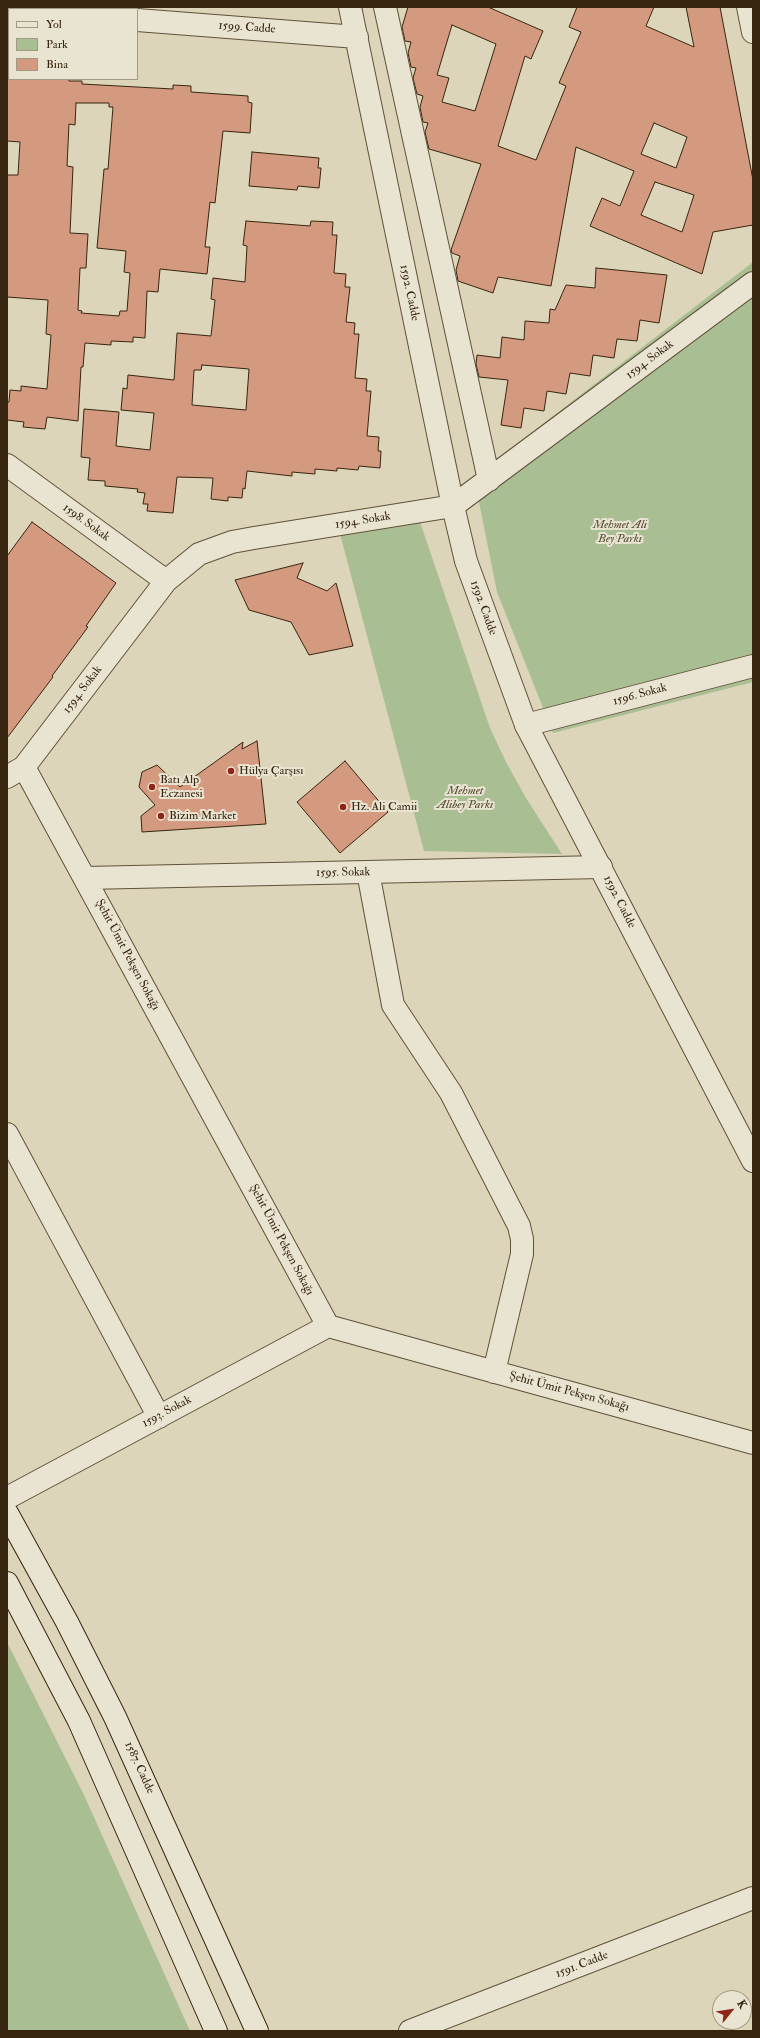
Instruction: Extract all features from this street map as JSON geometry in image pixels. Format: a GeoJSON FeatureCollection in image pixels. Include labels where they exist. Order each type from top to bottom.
{"type":"FeatureCollection","features":[{"type":"Feature","properties":{"kind":"street","name":"1592. Cadde"},"geometry":{"type":"LineString","coordinates":[[350,7],[453,506],[466,561],[526,725],[753,1161]]}},
{"type":"Feature","properties":{"kind":"street"},"geometry":{"type":"LineString","coordinates":[[385,7],[489,480]]}},
{"type":"Feature","properties":{"kind":"street"},"geometry":{"type":"LineString","coordinates":[[748,7],[753,32]]}},
{"type":"Feature","properties":{"kind":"street","name":"1599. Cadde"},"geometry":{"type":"LineString","coordinates":[[138,20],[356,37]]}},
{"type":"Feature","properties":{"kind":"street","name":"1594. Sokak"},"geometry":{"type":"LineString","coordinates":[[16,772],[166,580],[199,554],[232,542],[453,506],[753,283]]}},
{"type":"Feature","properties":{"kind":"street","name":"1598. Sokak"},"geometry":{"type":"LineString","coordinates":[[7,465],[166,580]]}},
{"type":"Feature","properties":{"kind":"street","name":"1596. Sokak"},"geometry":{"type":"LineString","coordinates":[[526,725],[753,666]]}},
{"type":"Feature","properties":{"kind":"street","name":"Şehit Ümit Pekşen Sokağı"},"geometry":{"type":"LineString","coordinates":[[16,772],[85,878],[328,1326],[753,1442]]}},
{"type":"Feature","properties":{"kind":"street","name":"1595. Sokak"},"geometry":{"type":"LineString","coordinates":[[85,878],[601,867]]}},
{"type":"Feature","properties":{"kind":"street"},"geometry":{"type":"LineString","coordinates":[[368,872],[393,1004],[451,1093],[519,1226],[522,1239],[522,1254],[494,1372]]}},
{"type":"Feature","properties":{"kind":"street"},"geometry":{"type":"LineString","coordinates":[[7,1134],[159,1417]]}},
{"type":"Feature","properties":{"kind":"street","name":"1593. Sokak"},"geometry":{"type":"LineString","coordinates":[[7,1498],[328,1326]]}},
{"type":"Feature","properties":{"kind":"street","name":"1587. Cadde"},"geometry":{"type":"LineString","coordinates":[[7,1513],[67,1622],[115,1717],[257,2031]]}},
{"type":"Feature","properties":{"kind":"street"},"geometry":{"type":"LineString","coordinates":[[7,1583],[79,1721],[216,2031]]}},
{"type":"Feature","properties":{"kind":"street","name":"1591. Cadde"},"geometry":{"type":"LineString","coordinates":[[410,2031],[753,1898]]}},
{"type":"Feature","properties":{"kind":"green space","name":"Mehmet Ali Bey Parkı"},"geometry":{"type":"Polygon","coordinates":[[[753,262],[753,682],[553,733],[497,592],[474,477],[753,262]]]}},
{"type":"Feature","properties":{"kind":"green space","name":"Mehmet Alibey Parkı"},"geometry":{"type":"Polygon","coordinates":[[[420,522],[490,728],[506,762],[526,798],[562,854],[424,851],[340,534],[420,522]]]}},
{"type":"Feature","properties":{"kind":"green space"},"geometry":{"type":"Polygon","coordinates":[[[7,1642],[84,1795],[190,2031],[7,2031],[7,1642]]]}},
{"type":"Feature","properties":{"kind":"building"},"geometry":{"type":"Polygon","coordinates":[[[408,7],[488,7],[543,31],[531,59],[525,56],[498,146],[536,160],[566,86],[559,83],[581,32],[569,27],[577,7],[654,7],[646,26],[694,47],[686,7],[720,7],[753,180],[753,225],[713,232],[702,274],[590,226],[602,198],[620,206],[634,171],[576,147],[551,286],[498,277],[493,293],[458,281],[456,270],[460,256],[452,253],[451,250],[481,164],[429,149],[425,132],[428,123],[423,122],[420,107],[423,96],[417,94],[413,78],[416,68],[411,67],[408,53],[411,42],[405,41],[402,27],[408,7]],[[452,25],[437,75],[449,78],[442,102],[475,111],[496,44],[452,25]],[[654,123],[641,154],[676,168],[687,137],[654,123]],[[655,182],[641,215],[682,232],[694,195],[655,182]]]}},
{"type":"Feature","properties":{"kind":"building"},"geometry":{"type":"Polygon","coordinates":[[[7,79],[69,80],[82,81],[82,84],[173,89],[173,85],[191,86],[191,92],[248,96],[248,102],[252,103],[250,133],[223,131],[215,203],[210,202],[205,247],[210,247],[207,274],[160,269],[158,292],[147,291],[145,338],[133,337],[133,342],[111,341],[111,345],[85,343],[83,367],[81,367],[78,421],[47,417],[45,429],[23,427],[24,422],[7,420],[7,402],[9,402],[10,390],[21,391],[21,386],[47,389],[51,335],[46,334],[48,300],[7,297],[7,175],[18,175],[20,142],[7,141],[7,79]],[[76,103],[75,125],[69,124],[67,166],[73,167],[70,233],[88,234],[86,268],[80,268],[78,310],[82,311],[81,313],[119,316],[120,311],[127,311],[130,273],[124,272],[126,251],[97,248],[104,169],[108,169],[113,107],[109,107],[109,103],[76,103]]]}},
{"type":"Feature","properties":{"kind":"building"},"geometry":{"type":"Polygon","coordinates":[[[252,152],[319,158],[318,168],[321,168],[319,188],[298,186],[297,190],[249,186],[252,152]]]}},
{"type":"Feature","properties":{"kind":"building"},"geometry":{"type":"Polygon","coordinates":[[[246,221],[310,226],[311,221],[333,222],[332,235],[337,235],[334,273],[346,274],[345,287],[350,287],[346,322],[355,323],[354,334],[359,334],[355,378],[367,379],[366,391],[371,391],[367,436],[379,437],[378,451],[381,451],[380,468],[359,466],[358,470],[337,468],[337,471],[315,469],[315,474],[292,472],[292,476],[247,471],[245,489],[243,488],[242,498],[228,497],[228,501],[211,499],[213,478],[177,477],[173,513],[147,511],[148,504],[143,504],[145,493],[137,492],[138,489],[105,486],[105,481],[88,480],[90,458],[81,457],[84,409],[119,412],[116,446],[150,450],[154,413],[121,410],[123,388],[127,389],[128,375],[174,380],[177,333],[211,336],[215,300],[211,299],[213,278],[245,282],[247,246],[243,245],[246,221]],[[202,365],[201,370],[194,370],[192,405],[246,410],[249,369],[202,365]]]}},
{"type":"Feature","properties":{"kind":"building"},"geometry":{"type":"Polygon","coordinates":[[[596,268],[667,275],[659,323],[640,320],[637,341],[617,339],[614,358],[593,355],[590,376],[570,373],[566,394],[547,391],[544,411],[524,408],[521,428],[501,425],[508,380],[479,377],[476,364],[477,355],[500,358],[502,337],[524,340],[525,321],[549,323],[550,309],[555,310],[566,285],[595,288],[596,268]]]}},
{"type":"Feature","properties":{"kind":"building"},"geometry":{"type":"Polygon","coordinates":[[[32,522],[116,583],[86,626],[88,627],[52,676],[53,677],[7,738],[7,556],[32,522]]]}},
{"type":"Feature","properties":{"kind":"building"},"geometry":{"type":"Polygon","coordinates":[[[303,563],[297,578],[327,591],[336,583],[353,646],[309,655],[291,622],[249,610],[235,580],[303,563]]]}},
{"type":"Feature","properties":{"kind":"building","name":"Hülya Çarşısı"},"geometry":{"type":"Polygon","coordinates":[[[257,741],[266,824],[142,832],[141,816],[155,805],[139,787],[142,772],[157,765],[180,787],[243,742],[242,749],[257,741]]]}},
{"type":"Feature","properties":{"kind":"building","name":"Hz. Ali Camii"},"geometry":{"type":"Polygon","coordinates":[[[345,761],[388,812],[340,853],[297,802],[345,761]]]}},
{"type":"Feature","properties":{"kind":"place","name":"Hülya Çarşısı"},"geometry":{"type":"Point","coordinates":[231,771]}},
{"type":"Feature","properties":{"kind":"place","name":"Batı Alp Eczanesi"},"geometry":{"type":"Point","coordinates":[152,787]}},
{"type":"Feature","properties":{"kind":"place","name":"Hz. Ali Camii"},"geometry":{"type":"Point","coordinates":[343,807]}},
{"type":"Feature","properties":{"kind":"place","name":"Bizim Market"},"geometry":{"type":"Point","coordinates":[161,816]}}]}
